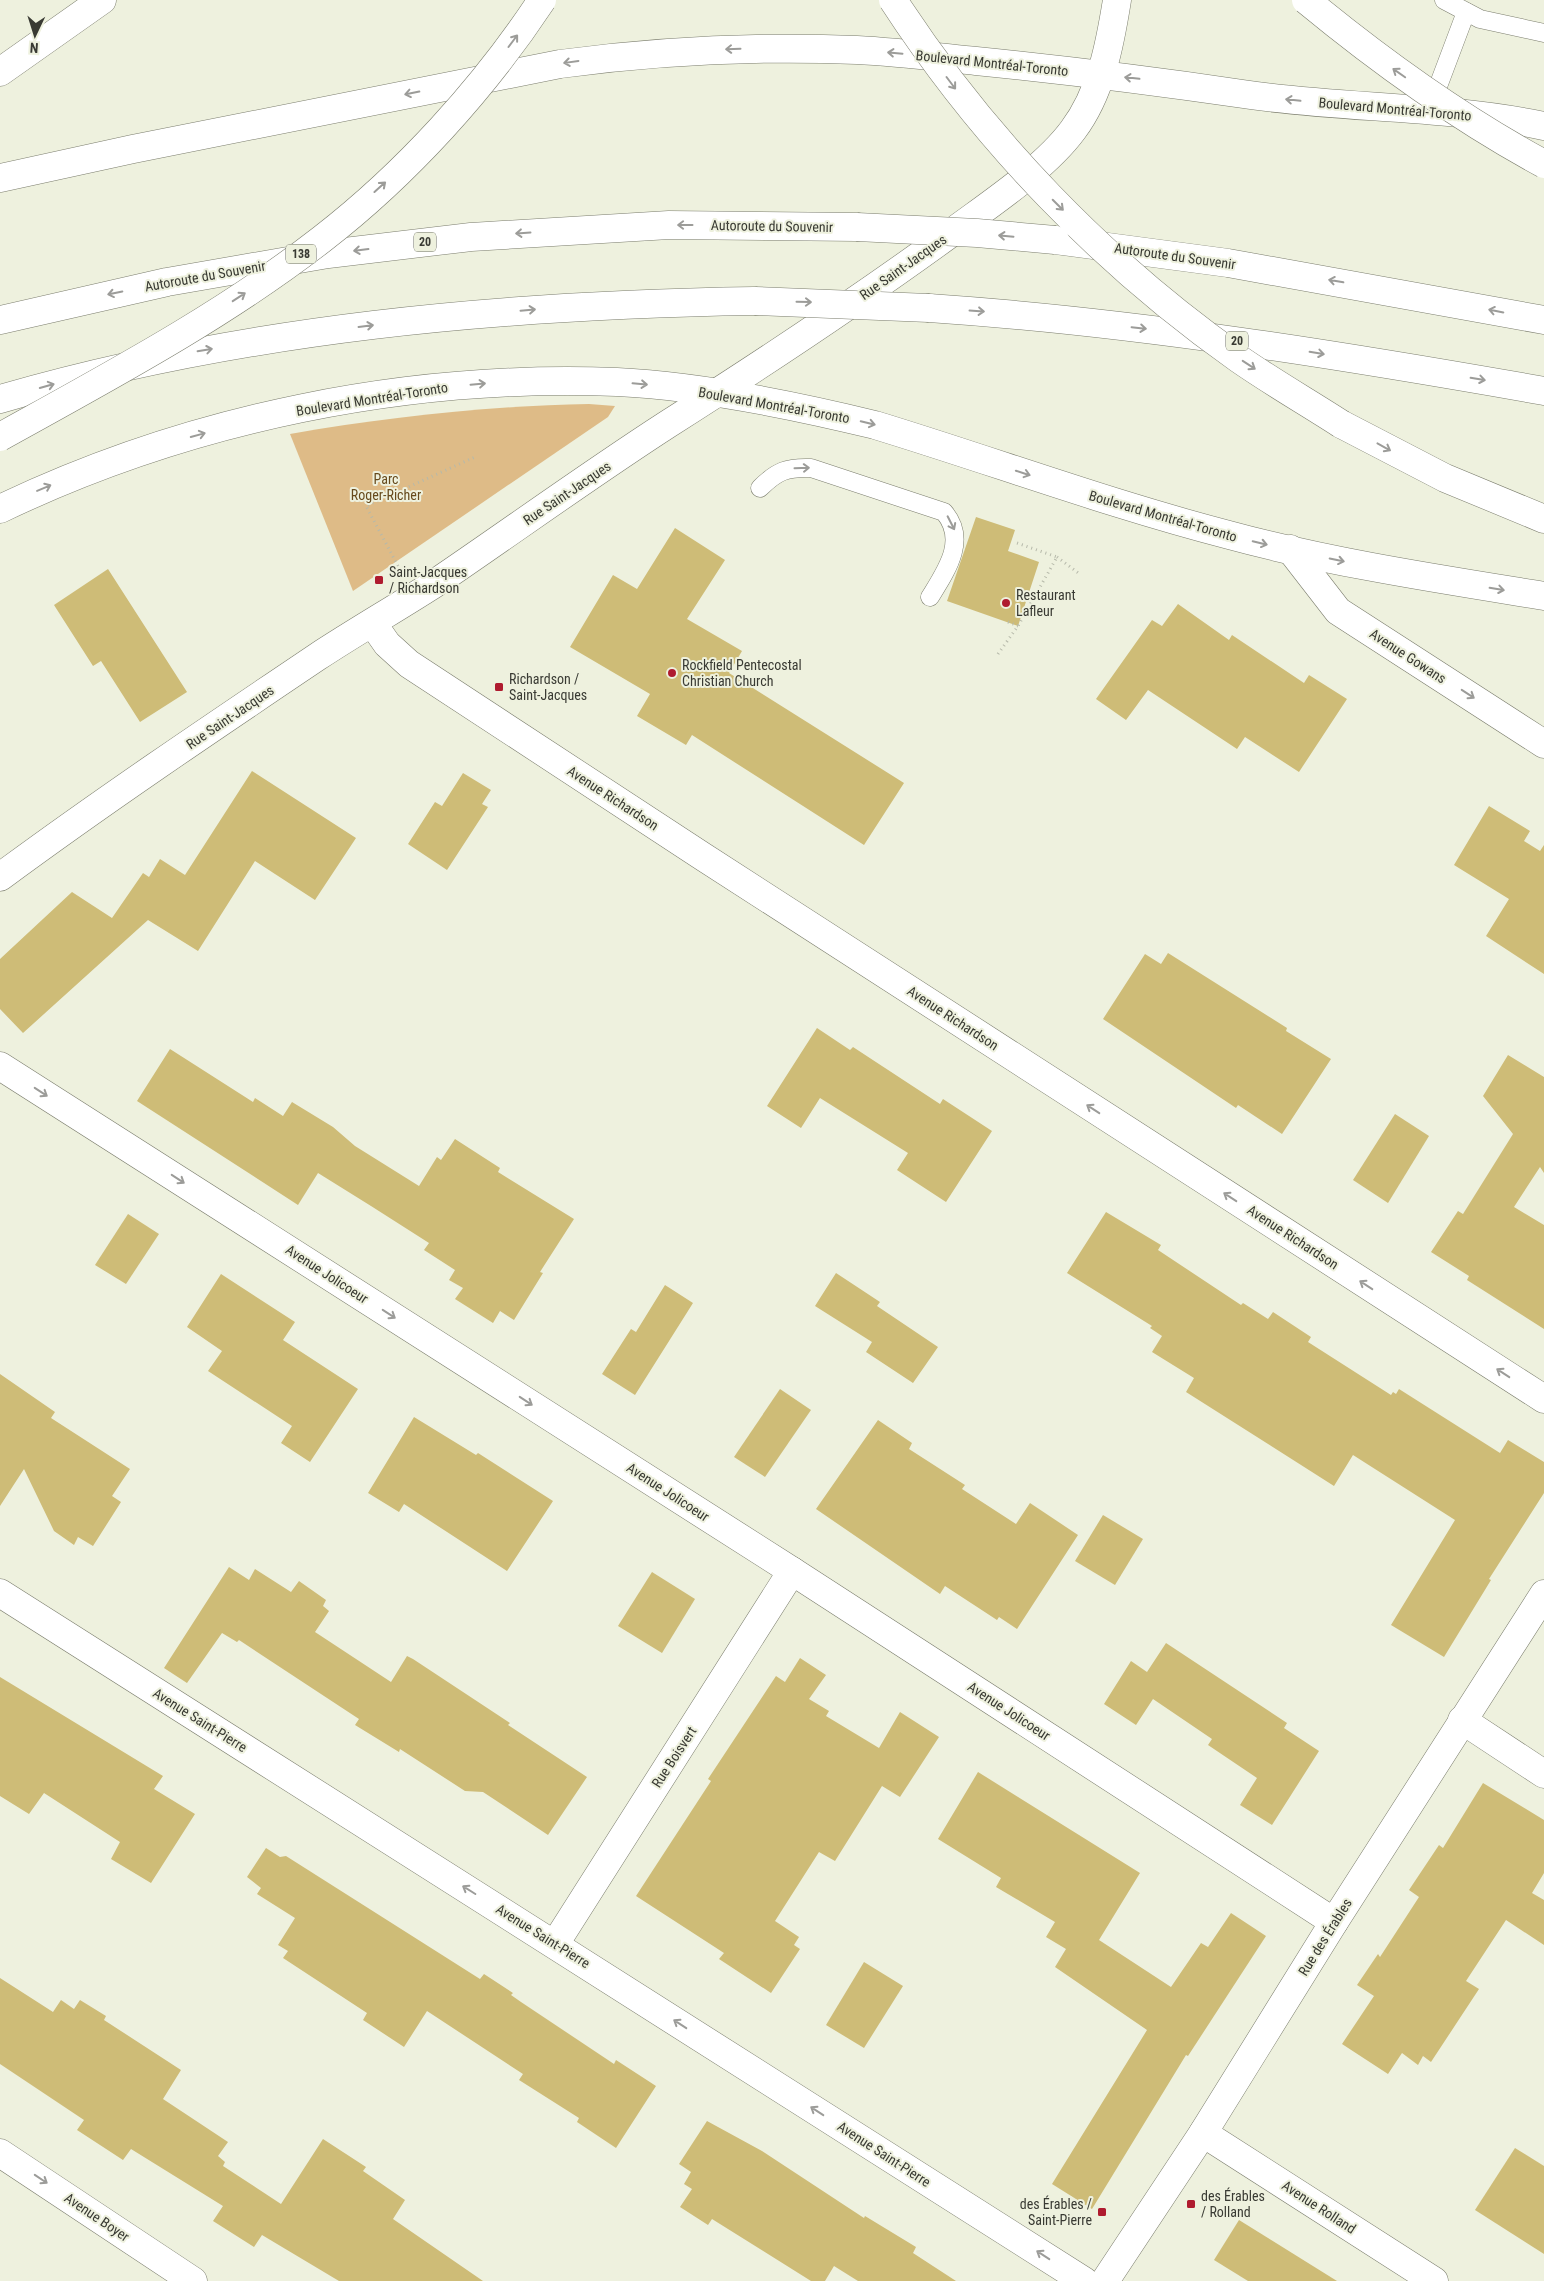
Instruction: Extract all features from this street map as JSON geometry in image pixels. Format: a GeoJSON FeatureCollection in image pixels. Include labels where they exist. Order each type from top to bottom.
{"type":"FeatureCollection","features":[{"type":"Feature","properties":{"kind":"main road"},"geometry":{"type":"LineString","coordinates":[[0,72],[102,0]]}},
{"type":"Feature","properties":{"kind":"main road","name":"138"},"geometry":{"type":"LineString","coordinates":[[0,436],[102,380],[229,304],[324,238],[406,164],[440,129],[512,43],[542,0]]}},
{"type":"Feature","properties":{"kind":"main road"},"geometry":{"type":"LineString","coordinates":[[893,0],[920,41],[963,99],[1034,181],[1077,224],[1182,316],[1240,360],[1382,447],[1445,478],[1544,519]]}},
{"type":"Feature","properties":{"kind":"main road","name":"Rue Saint-Jacques"},"geometry":{"type":"LineString","coordinates":[[0,877],[77,821],[310,662],[373,624],[635,446],[717,394],[886,280],[993,202],[1032,171],[1073,130],[1093,96],[1100,75],[1117,0]]}},
{"type":"Feature","properties":{"kind":"main road"},"geometry":{"type":"LineString","coordinates":[[1306,0],[1364,48],[1415,84],[1544,164]]}},
{"type":"Feature","properties":{"kind":"main road","name":"Boulevard Montréal-Toronto"},"geometry":{"type":"LineString","coordinates":[[0,178],[133,148],[560,64],[619,56],[736,49],[858,50],[1100,75],[1287,99],[1471,115],[1544,126]]}},
{"type":"Feature","properties":{"kind":"main road","name":"Autoroute du Souvenir"},"geometry":{"type":"LineString","coordinates":[[0,320],[167,282],[328,254],[471,237],[669,225],[856,227],[976,233],[1055,240],[1228,263],[1544,320]]}},
{"type":"Feature","properties":{"kind":"main road","name":"20"},"geometry":{"type":"LineString","coordinates":[[0,400],[68,380],[190,352],[342,329],[586,305],[755,301],[929,308],[1154,329],[1271,346],[1544,391]]}},
{"type":"Feature","properties":{"kind":"main road","name":"Boulevard Montréal-Toronto"},"geometry":{"type":"LineString","coordinates":[[0,509],[72,476],[192,436],[307,408],[378,395],[494,382],[620,382],[778,404],[875,424],[1139,510],[1230,536],[1360,564],[1544,596]]}},
{"type":"Feature","properties":{"kind":"main road","name":"Avenue Gowans"},"geometry":{"type":"LineString","coordinates":[[1290,550],[1338,611],[1544,744]]}},
{"type":"Feature","properties":{"kind":"main road","name":"Avenue Richardson"},"geometry":{"type":"LineString","coordinates":[[373,624],[396,654],[417,670],[1544,1399]]}},
{"type":"Feature","properties":{"kind":"main road","name":"Avenue Jolicoeur"},"geometry":{"type":"LineString","coordinates":[[0,1066],[792,1571],[1334,1922]]}},
{"type":"Feature","properties":{"kind":"main road","name":"Rue Boisvert"},"geometry":{"type":"LineString","coordinates":[[555,1944],[792,1571]]}},
{"type":"Feature","properties":{"kind":"main road","name":"Avenue Saint-Pierre"},"geometry":{"type":"LineString","coordinates":[[0,1593],[1084,2281]]}},
{"type":"Feature","properties":{"kind":"main road","name":"Rue des Érables"},"geometry":{"type":"LineString","coordinates":[[1105,2281],[1204,2133],[1334,1922],[1544,1594]]}},
{"type":"Feature","properties":{"kind":"main road"},"geometry":{"type":"LineString","coordinates":[[1462,1720],[1544,1774]]}},
{"type":"Feature","properties":{"kind":"main road","name":"Avenue Rolland"},"geometry":{"type":"LineString","coordinates":[[1204,2133],[1434,2281]]}},
{"type":"Feature","properties":{"kind":"main road","name":"Avenue Boyer"},"geometry":{"type":"LineString","coordinates":[[1,2156],[193,2281]]}},
{"type":"Feature","properties":{"kind":"lane"},"geometry":{"type":"LineString","coordinates":[[1444,0],[1480,19],[1544,34]]}},
{"type":"Feature","properties":{"kind":"lane"},"geometry":{"type":"LineString","coordinates":[[1429,111],[1466,12]]}},
{"type":"Feature","properties":{"kind":"lane"},"geometry":{"type":"LineString","coordinates":[[760,488],[774,474],[784,470],[797,467],[811,468],[944,512],[951,520],[955,543],[946,571],[930,597]]}},
{"type":"Feature","properties":{"kind":"path"},"geometry":{"type":"LineString","coordinates":[[398,567],[366,506],[475,457]]}},
{"type":"Feature","properties":{"kind":"path"},"geometry":{"type":"LineString","coordinates":[[1017,543],[1057,557],[1081,575]]}},
{"type":"Feature","properties":{"kind":"path"},"geometry":{"type":"LineString","coordinates":[[998,654],[1018,626],[1057,557]]}},
{"type":"Feature","properties":{"kind":"path"},"geometry":{"type":"LineString","coordinates":[[1008,622],[1018,626]]}},
{"type":"Feature","properties":{"kind":"green space","name":"Parc Roger-Richer"},"geometry":{"type":"Polygon","coordinates":[[[589,404],[615,406],[608,417],[353,591],[290,434],[364,422],[439,413],[589,404]]]}},
{"type":"Feature","properties":{"kind":"building"},"geometry":{"type":"Polygon","coordinates":[[[976,517],[1015,530],[1008,551],[1039,562],[1018,626],[947,601],[976,517]]]}},
{"type":"Feature","properties":{"kind":"building"},"geometry":{"type":"Polygon","coordinates":[[[675,528],[725,560],[687,619],[742,651],[729,673],[904,783],[864,845],[692,735],[686,745],[637,716],[650,694],[570,647],[613,575],[637,589],[675,528]]]}},
{"type":"Feature","properties":{"kind":"building"},"geometry":{"type":"Polygon","coordinates":[[[108,569],[187,692],[140,722],[101,661],[93,666],[54,605],[108,569]]]}},
{"type":"Feature","properties":{"kind":"building"},"geometry":{"type":"Polygon","coordinates":[[[1178,604],[1229,640],[1232,635],[1304,683],[1309,675],[1347,699],[1299,772],[1245,737],[1237,749],[1148,690],[1126,720],[1096,699],[1152,620],[1162,626],[1178,604]]]}},
{"type":"Feature","properties":{"kind":"building"},"geometry":{"type":"Polygon","coordinates":[[[252,771],[356,838],[315,900],[255,861],[198,951],[148,920],[23,1033],[0,1009],[0,959],[72,892],[112,918],[143,873],[149,877],[160,859],[185,875],[252,771]]]}},
{"type":"Feature","properties":{"kind":"building"},"geometry":{"type":"Polygon","coordinates":[[[463,773],[491,790],[482,804],[488,807],[447,870],[408,844],[435,802],[442,806],[463,773]]]}},
{"type":"Feature","properties":{"kind":"building"},"geometry":{"type":"Polygon","coordinates":[[[1489,806],[1530,831],[1524,841],[1540,851],[1544,845],[1544,974],[1486,936],[1509,899],[1454,865],[1489,806]]]}},
{"type":"Feature","properties":{"kind":"building"},"geometry":{"type":"Polygon","coordinates":[[[1168,953],[1287,1028],[1286,1031],[1331,1059],[1282,1134],[1238,1105],[1236,1108],[1103,1019],[1145,954],[1161,964],[1168,953]]]}},
{"type":"Feature","properties":{"kind":"building"},"geometry":{"type":"Polygon","coordinates":[[[817,1028],[850,1050],[853,1047],[940,1104],[943,1099],[992,1131],[946,1202],[897,1170],[908,1153],[820,1098],[801,1128],[767,1106],[817,1028]]]}},
{"type":"Feature","properties":{"kind":"building"},"geometry":{"type":"Polygon","coordinates":[[[170,1049],[253,1102],[255,1098],[283,1116],[292,1102],[333,1127],[355,1146],[419,1186],[437,1157],[441,1160],[455,1139],[500,1168],[498,1172],[574,1219],[540,1272],[543,1273],[514,1320],[500,1311],[493,1323],[455,1299],[463,1288],[449,1280],[455,1270],[424,1250],[429,1243],[371,1206],[318,1173],[298,1205],[137,1101],[170,1049]]]}},
{"type":"Feature","properties":{"kind":"building"},"geometry":{"type":"Polygon","coordinates":[[[1508,1055],[1544,1077],[1544,1173],[1540,1167],[1514,1207],[1544,1225],[1544,1329],[1467,1280],[1469,1276],[1431,1252],[1458,1211],[1463,1214],[1513,1134],[1483,1096],[1508,1055]]]}},
{"type":"Feature","properties":{"kind":"building"},"geometry":{"type":"Polygon","coordinates":[[[1395,1114],[1429,1136],[1388,1203],[1353,1180],[1395,1114]]]}},
{"type":"Feature","properties":{"kind":"building"},"geometry":{"type":"Polygon","coordinates":[[[1106,1212],[1161,1245],[1158,1250],[1241,1305],[1243,1303],[1268,1319],[1273,1312],[1311,1337],[1308,1342],[1391,1395],[1393,1392],[1396,1394],[1399,1389],[1500,1453],[1508,1440],[1544,1462],[1544,1493],[1489,1579],[1491,1580],[1444,1657],[1391,1625],[1455,1520],[1353,1455],[1334,1486],[1186,1392],[1194,1378],[1152,1352],[1162,1336],[1150,1328],[1152,1326],[1067,1273],[1106,1212]]]}},
{"type":"Feature","properties":{"kind":"building"},"geometry":{"type":"Polygon","coordinates":[[[128,1214],[159,1234],[126,1284],[95,1265],[128,1214]]]}},
{"type":"Feature","properties":{"kind":"building"},"geometry":{"type":"Polygon","coordinates":[[[836,1273],[880,1302],[877,1306],[938,1347],[913,1383],[866,1352],[872,1342],[815,1306],[836,1273]]]}},
{"type":"Feature","properties":{"kind":"building"},"geometry":{"type":"Polygon","coordinates":[[[221,1274],[295,1322],[283,1340],[358,1389],[310,1462],[281,1443],[292,1426],[208,1371],[222,1351],[187,1327],[221,1274]]]}},
{"type":"Feature","properties":{"kind":"building"},"geometry":{"type":"Polygon","coordinates":[[[665,1285],[693,1303],[635,1395],[602,1374],[631,1329],[636,1332],[665,1285]]]}},
{"type":"Feature","properties":{"kind":"building"},"geometry":{"type":"Polygon","coordinates":[[[0,1374],[55,1412],[51,1418],[130,1469],[112,1496],[121,1502],[93,1546],[78,1537],[74,1545],[54,1531],[24,1469],[0,1506],[0,1374]]]}},
{"type":"Feature","properties":{"kind":"building"},"geometry":{"type":"Polygon","coordinates":[[[780,1389],[811,1410],[765,1477],[734,1457],[780,1389]]]}},
{"type":"Feature","properties":{"kind":"building"},"geometry":{"type":"Polygon","coordinates":[[[414,1417],[476,1455],[478,1453],[553,1501],[507,1571],[404,1504],[399,1512],[368,1493],[414,1417]]]}},
{"type":"Feature","properties":{"kind":"building"},"geometry":{"type":"Polygon","coordinates":[[[878,1420],[912,1443],[909,1449],[965,1485],[962,1489],[1016,1524],[1030,1503],[1078,1535],[1017,1629],[999,1617],[997,1620],[945,1586],[940,1594],[816,1509],[878,1420]]]}},
{"type":"Feature","properties":{"kind":"building"},"geometry":{"type":"Polygon","coordinates":[[[1103,1515],[1143,1539],[1115,1585],[1075,1561],[1103,1515]]]}},
{"type":"Feature","properties":{"kind":"building"},"geometry":{"type":"Polygon","coordinates":[[[229,1567],[249,1580],[255,1569],[291,1592],[299,1581],[326,1600],[323,1606],[329,1611],[315,1632],[391,1682],[407,1656],[413,1659],[587,1777],[548,1835],[483,1792],[465,1791],[400,1749],[399,1752],[355,1725],[359,1719],[239,1640],[237,1642],[222,1633],[187,1683],[164,1668],[229,1567]]]}},
{"type":"Feature","properties":{"kind":"building"},"geometry":{"type":"Polygon","coordinates":[[[652,1572],[695,1599],[662,1653],[618,1626],[652,1572]]]}},
{"type":"Feature","properties":{"kind":"building"},"geometry":{"type":"Polygon","coordinates":[[[1166,1643],[1287,1723],[1284,1728],[1319,1751],[1272,1825],[1240,1805],[1257,1778],[1208,1745],[1212,1739],[1153,1699],[1136,1725],[1104,1704],[1131,1661],[1147,1672],[1166,1643]]]}},
{"type":"Feature","properties":{"kind":"building"},"geometry":{"type":"Polygon","coordinates":[[[800,1658],[826,1675],[809,1699],[829,1711],[826,1716],[879,1748],[900,1712],[939,1737],[900,1797],[882,1786],[835,1861],[819,1852],[775,1921],[799,1937],[794,1945],[800,1949],[771,1993],[719,1959],[724,1953],[636,1896],[711,1781],[708,1779],[776,1676],[785,1682],[800,1658]]]}},
{"type":"Feature","properties":{"kind":"building"},"geometry":{"type":"Polygon","coordinates":[[[0,1677],[163,1776],[154,1789],[195,1814],[151,1883],[111,1859],[120,1842],[44,1793],[29,1814],[0,1796],[0,1677]]]}},
{"type":"Feature","properties":{"kind":"building"},"geometry":{"type":"Polygon","coordinates":[[[978,1772],[1140,1873],[1099,1940],[1171,1987],[1201,1943],[1208,1947],[1231,1913],[1266,1936],[1188,2056],[1186,2055],[1092,2209],[1052,2184],[1147,2030],[1055,1967],[1066,1949],[1046,1937],[1055,1922],[996,1887],[1001,1878],[938,1839],[978,1772]]]}},
{"type":"Feature","properties":{"kind":"building"},"geometry":{"type":"Polygon","coordinates":[[[1483,1783],[1544,1820],[1544,1873],[1532,1893],[1544,1900],[1544,1945],[1506,1920],[1466,1981],[1479,1989],[1431,2062],[1423,2056],[1418,2065],[1402,2053],[1388,2074],[1342,2044],[1374,1996],[1357,1985],[1378,1954],[1380,1957],[1419,1897],[1409,1890],[1439,1845],[1443,1848],[1483,1783]]]}},
{"type":"Feature","properties":{"kind":"building"},"geometry":{"type":"Polygon","coordinates":[[[266,1848],[280,1857],[286,1856],[480,1979],[484,1974],[513,1993],[511,1995],[521,2002],[614,2064],[616,2060],[656,2086],[616,2148],[577,2122],[579,2118],[519,2080],[523,2074],[427,2011],[404,2047],[363,2020],[367,2013],[283,1958],[288,1951],[278,1945],[295,1918],[257,1894],[261,1888],[247,1877],[266,1848]]]}},
{"type":"Feature","properties":{"kind":"building"},"geometry":{"type":"Polygon","coordinates":[[[864,1962],[903,1986],[864,2048],[826,2025],[864,1962]]]}},
{"type":"Feature","properties":{"kind":"building"},"geometry":{"type":"Polygon","coordinates":[[[0,1978],[53,2012],[61,2000],[74,2009],[80,2000],[106,2016],[104,2020],[181,2070],[163,2099],[228,2142],[218,2156],[225,2162],[223,2166],[281,2204],[323,2139],[366,2167],[363,2171],[405,2200],[393,2219],[483,2281],[339,2281],[262,2235],[254,2247],[213,2221],[223,2206],[131,2149],[123,2160],[77,2130],[84,2120],[0,2064],[0,1978]]]}},
{"type":"Feature","properties":{"kind":"building"},"geometry":{"type":"Polygon","coordinates":[[[707,2121],[762,2151],[864,2218],[865,2216],[916,2247],[913,2253],[956,2281],[858,2281],[834,2266],[825,2281],[811,2281],[712,2219],[708,2225],[680,2207],[692,2189],[684,2184],[691,2172],[679,2164],[707,2121]]]}},
{"type":"Feature","properties":{"kind":"building"},"geometry":{"type":"Polygon","coordinates":[[[1515,2148],[1544,2166],[1544,2254],[1475,2210],[1515,2148]]]}},
{"type":"Feature","properties":{"kind":"building"},"geometry":{"type":"Polygon","coordinates":[[[1239,2220],[1337,2281],[1248,2281],[1214,2260],[1239,2220]]]}},
{"type":"Feature","properties":{"kind":"place","name":"Saint-Jacques / Richardson"},"geometry":{"type":"Point","coordinates":[379,580]}},
{"type":"Feature","properties":{"kind":"place","name":"Restaurant Lafleur"},"geometry":{"type":"Point","coordinates":[1006,603]}},
{"type":"Feature","properties":{"kind":"place","name":"Rockfield Pentecostal Christian Church"},"geometry":{"type":"Point","coordinates":[672,673]}},
{"type":"Feature","properties":{"kind":"place","name":"Richardson / Saint-Jacques"},"geometry":{"type":"Point","coordinates":[499,687]}},
{"type":"Feature","properties":{"kind":"place","name":"des Érables / Rolland"},"geometry":{"type":"Point","coordinates":[1191,2204]}},
{"type":"Feature","properties":{"kind":"place","name":"des Érables / Saint-Pierre"},"geometry":{"type":"Point","coordinates":[1102,2212]}}]}
